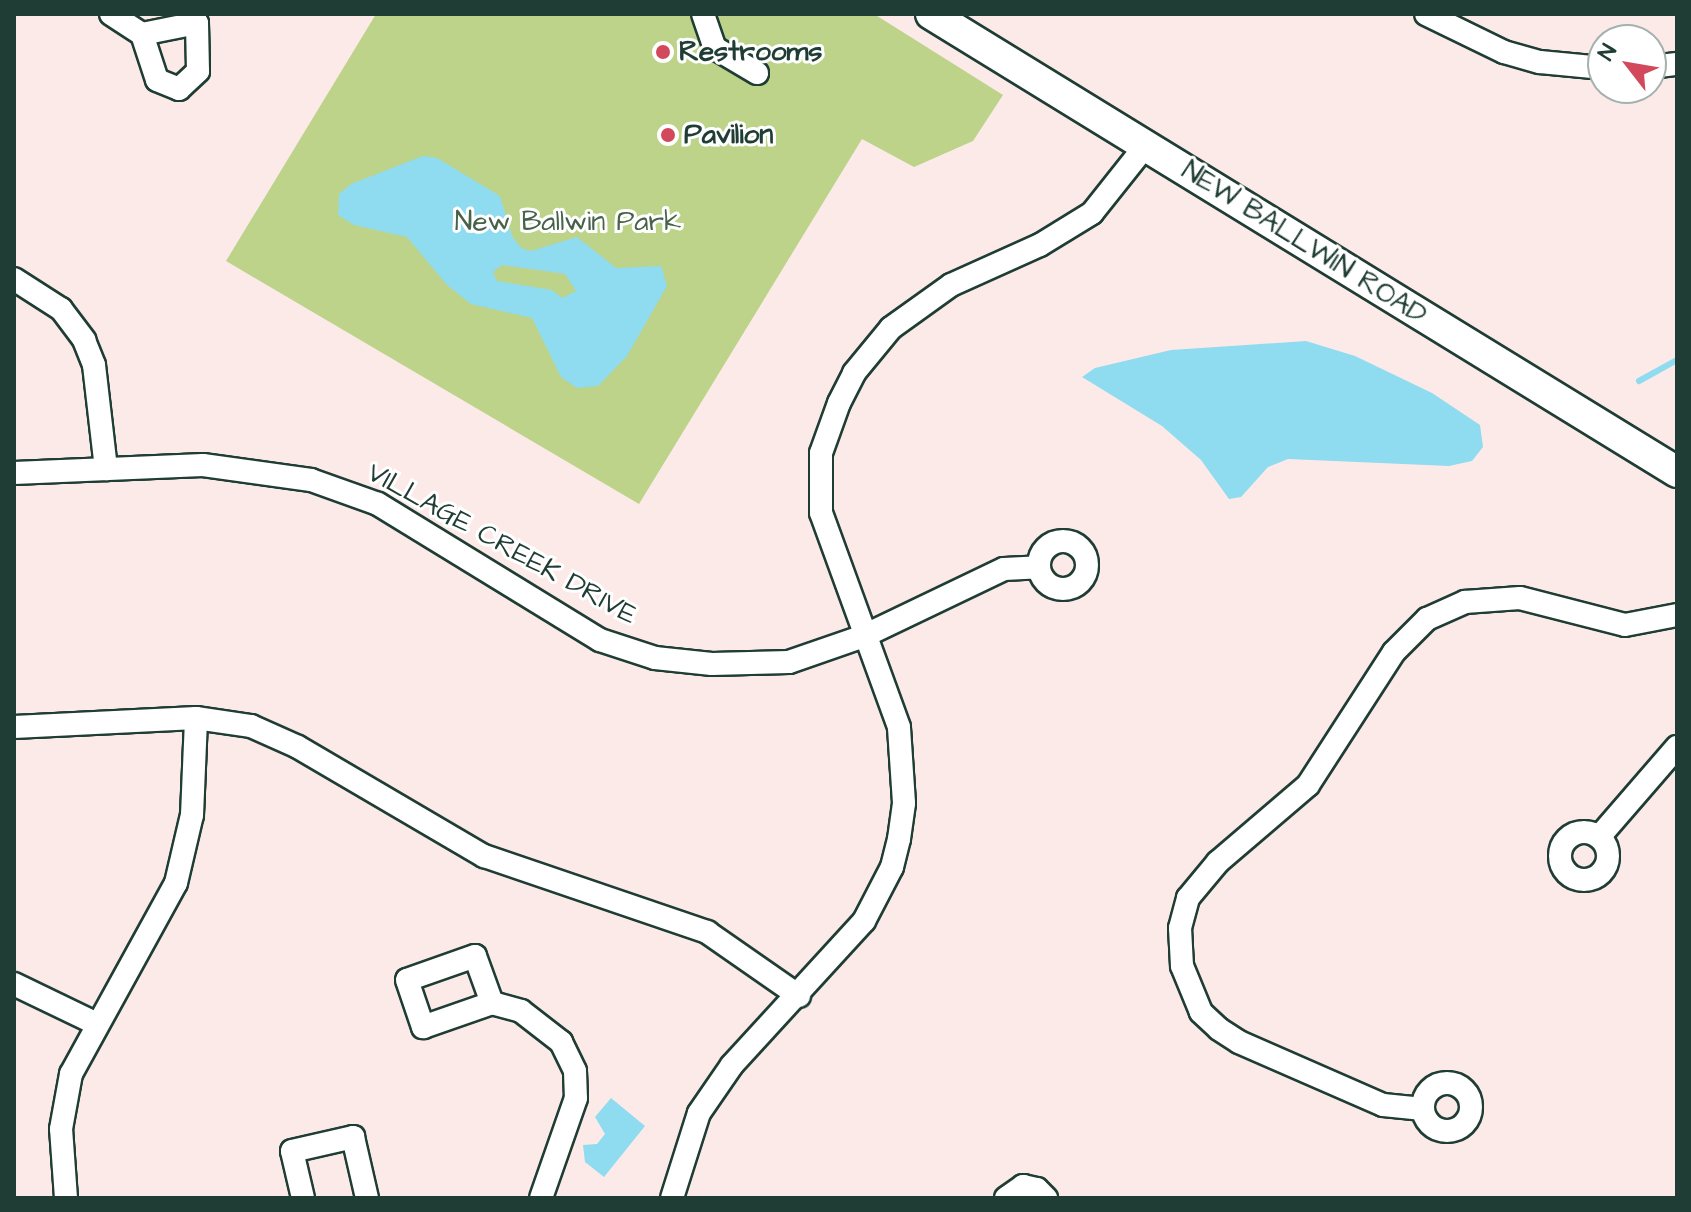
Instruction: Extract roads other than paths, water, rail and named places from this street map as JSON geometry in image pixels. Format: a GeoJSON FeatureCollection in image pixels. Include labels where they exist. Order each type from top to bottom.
{"type":"FeatureCollection","features":[{"type":"Feature","properties":{"kind":"main road","name":"NEW BALLWIN ROAD"},"geometry":{"type":"LineString","coordinates":[[931,14],[1677,472]]}},
{"type":"Feature","properties":{"kind":"street"},"geometry":{"type":"LineString","coordinates":[[111,14],[142,34],[157,80],[179,89],[198,71],[200,18],[142,34]]}},
{"type":"Feature","properties":{"kind":"street"},"geometry":{"type":"LineString","coordinates":[[1426,14],[1504,52],[1540,62],[1587,66]]}},
{"type":"Feature","properties":{"kind":"street"},"geometry":{"type":"LineString","coordinates":[[709,19],[715,48],[757,73]]}},
{"type":"Feature","properties":{"kind":"street"},"geometry":{"type":"LineString","coordinates":[[672,1198],[699,1113],[732,1065],[799,996],[864,921],[892,867],[899,839],[903,774],[899,727],[827,538],[820,482],[828,428],[854,373],[891,328],[920,304],[1040,245],[1092,213],[1146,145]]}},
{"type":"Feature","properties":{"kind":"street"},"geometry":{"type":"LineString","coordinates":[[14,279],[61,309],[84,340],[94,365],[106,469]]}},
{"type":"Feature","properties":{"kind":"street","name":"VILLAGE CREEK DRIVE"},"geometry":{"type":"LineString","coordinates":[[14,473],[228,466],[283,472],[344,490],[378,504],[600,640],[655,658],[762,665],[789,662],[864,636],[1004,569],[1039,567]]}},
{"type":"Feature","properties":{"kind":"street"},"geometry":{"type":"LineString","coordinates":[[1423,1109],[1383,1105],[1219,1029],[1201,1012],[1182,966],[1180,928],[1188,898],[1218,862],[1308,785],[1394,652],[1444,610],[1520,598],[1625,625],[1677,615]]}},
{"type":"Feature","properties":{"kind":"street"},"geometry":{"type":"LineString","coordinates":[[14,727],[196,718],[269,733],[459,844],[526,874],[707,932],[799,996]]}},
{"type":"Feature","properties":{"kind":"street"},"geometry":{"type":"LineString","coordinates":[[66,1198],[61,1129],[71,1074],[95,1023],[147,943],[176,883],[192,815],[196,718]]}},
{"type":"Feature","properties":{"kind":"street"},"geometry":{"type":"LineString","coordinates":[[1599,837],[1677,747]]}},
{"type":"Feature","properties":{"kind":"street"},"geometry":{"type":"LineString","coordinates":[[14,984],[95,1023]]}},
{"type":"Feature","properties":{"kind":"street"},"geometry":{"type":"LineString","coordinates":[[492,1003],[546,1026],[575,1071],[573,1115],[541,1198]]}},
{"type":"Feature","properties":{"kind":"street"},"geometry":{"type":"LineString","coordinates":[[303,1198],[292,1151],[353,1137],[367,1198]]}},
{"type":"Feature","properties":{"kind":"street"},"geometry":{"type":"LineString","coordinates":[[1006,1198],[1016,1188],[1031,1186],[1046,1198]]}},
{"type":"Feature","properties":{"kind":"water"},"geometry":{"type":"Polygon","coordinates":[[[423,156],[437,158],[500,196],[512,236],[521,248],[531,251],[577,237],[616,268],[661,266],[667,286],[627,356],[598,386],[577,388],[561,377],[532,318],[471,304],[447,285],[407,237],[354,225],[338,215],[339,194],[351,184],[423,156]],[[502,265],[493,272],[497,281],[552,290],[562,298],[576,291],[565,274],[502,265]]]}},
{"type":"Feature","properties":{"kind":"water"},"geometry":{"type":"Polygon","coordinates":[[[1306,341],[1355,356],[1432,393],[1480,425],[1483,447],[1472,461],[1449,466],[1288,459],[1268,467],[1241,497],[1229,499],[1201,460],[1162,426],[1082,377],[1095,368],[1171,350],[1306,341]]]}},
{"type":"Feature","properties":{"kind":"water"},"geometry":{"type":"Polygon","coordinates":[[[611,1098],[645,1126],[604,1177],[585,1162],[583,1145],[597,1144],[605,1134],[595,1117],[611,1098]]]}},
{"type":"Feature","properties":{"kind":"waterway"},"geometry":{"type":"LineString","coordinates":[[1639,381],[1677,360]]}},
{"type":"Feature","properties":{"kind":"place","name":"Restrooms"},"geometry":{"type":"Point","coordinates":[663,52]}},
{"type":"Feature","properties":{"kind":"place","name":"Pavilion"},"geometry":{"type":"Point","coordinates":[668,135]}},
{"type":"Feature","properties":{"kind":"park label","name":"New Ballwin Park"},"geometry":{"type":"Point","coordinates":[568,222]}}]}
